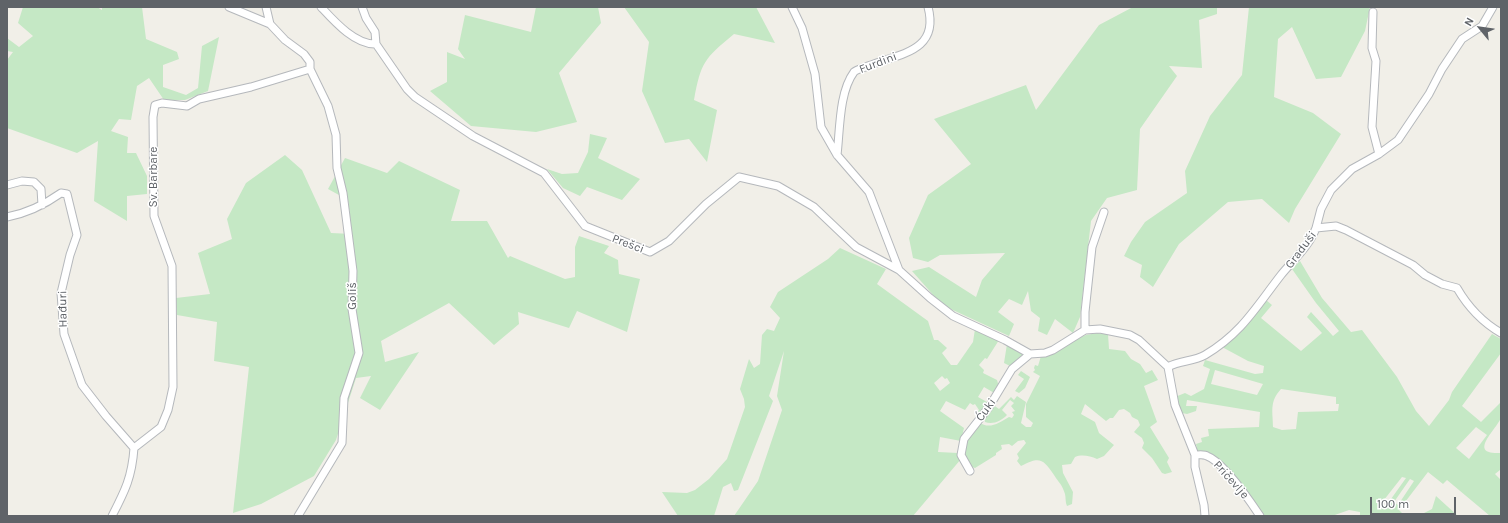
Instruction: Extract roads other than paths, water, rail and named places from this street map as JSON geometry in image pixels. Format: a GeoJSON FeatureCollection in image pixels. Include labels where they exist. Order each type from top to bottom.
{"type":"FeatureCollection","features":[{"type":"Feature","properties":{"kind":"street"},"geometry":{"type":"LineString","coordinates":[[228,7],[270,24],[285,40],[304,54],[310,62],[310,69]]}},
{"type":"Feature","properties":{"kind":"street"},"geometry":{"type":"LineString","coordinates":[[266,7],[270,24]]}},
{"type":"Feature","properties":{"kind":"street"},"geometry":{"type":"LineString","coordinates":[[321,7],[335,22],[354,36],[369,44],[376,44]]}},
{"type":"Feature","properties":{"kind":"street","name":"Prešci"},"geometry":{"type":"LineString","coordinates":[[362,7],[366,18],[375,32],[376,44],[407,89],[415,97],[473,136],[544,173],[585,226],[650,252],[669,241],[706,204],[739,176],[778,186],[814,207],[856,248],[899,270]]}},
{"type":"Feature","properties":{"kind":"street"},"geometry":{"type":"LineString","coordinates":[[792,7],[802,28],[815,74],[821,127],[837,155],[869,192],[899,270],[930,298],[954,316],[1005,340],[1030,354],[1045,353],[1053,350],[1085,330],[1100,329],[1130,335],[1138,340],[1168,368],[1175,405],[1195,455],[1195,467],[1204,505],[1205,516]]}},
{"type":"Feature","properties":{"kind":"street","name":"Furdini"},"geometry":{"type":"LineString","coordinates":[[837,155],[845,90],[855,71],[882,60],[913,51],[926,38],[930,26],[928,7]]}},
{"type":"Feature","properties":{"kind":"street"},"geometry":{"type":"LineString","coordinates":[[1316,228],[1320,210],[1331,190],[1352,169],[1379,154],[1398,140],[1429,94],[1442,69],[1462,40],[1482,26],[1493,7]]}},
{"type":"Feature","properties":{"kind":"street"},"geometry":{"type":"LineString","coordinates":[[1373,12],[1372,48],[1376,61],[1372,127],[1379,154]]}},
{"type":"Feature","properties":{"kind":"street","name":"Sv. Barbare"},"geometry":{"type":"LineString","coordinates":[[134,448],[161,427],[168,410],[173,387],[172,266],[154,216],[153,117],[155,105],[162,103],[187,106],[200,100],[251,87],[310,69]]}},
{"type":"Feature","properties":{"kind":"street","name":"Goliš"},"geometry":{"type":"LineString","coordinates":[[298,516],[342,443],[344,398],[359,353],[352,310],[353,271],[343,193],[338,168],[336,138],[328,106],[310,69]]}},
{"type":"Feature","properties":{"kind":"street"},"geometry":{"type":"LineString","coordinates":[[7,184],[22,181],[34,182],[41,189],[42,205]]}},
{"type":"Feature","properties":{"kind":"street","name":"Hađuri"},"geometry":{"type":"LineString","coordinates":[[7,217],[20,215],[42,205],[61,193],[67,194],[77,235],[70,255],[61,293],[64,334],[82,385],[106,416],[134,448]]}},
{"type":"Feature","properties":{"kind":"street"},"geometry":{"type":"LineString","coordinates":[[1085,330],[1085,312],[1092,247],[1104,212]]}},
{"type":"Feature","properties":{"kind":"street","name":"Graduši"},"geometry":{"type":"LineString","coordinates":[[1168,368],[1177,362],[1195,359],[1206,354],[1226,340],[1244,323],[1282,274],[1300,255],[1316,228],[1336,226],[1346,230],[1413,264],[1425,275],[1442,284],[1457,288],[1465,302],[1487,324],[1501,333]]}},
{"type":"Feature","properties":{"kind":"street","name":"Ćuki"},"geometry":{"type":"LineString","coordinates":[[970,471],[961,455],[964,439],[986,412],[1008,374],[1030,354]]}},
{"type":"Feature","properties":{"kind":"street"},"geometry":{"type":"LineString","coordinates":[[112,516],[128,485],[133,467],[134,448]]}},
{"type":"Feature","properties":{"kind":"street","name":"Pričevlje"},"geometry":{"type":"LineString","coordinates":[[1195,455],[1205,455],[1212,458],[1240,486],[1260,516]]}}]}
